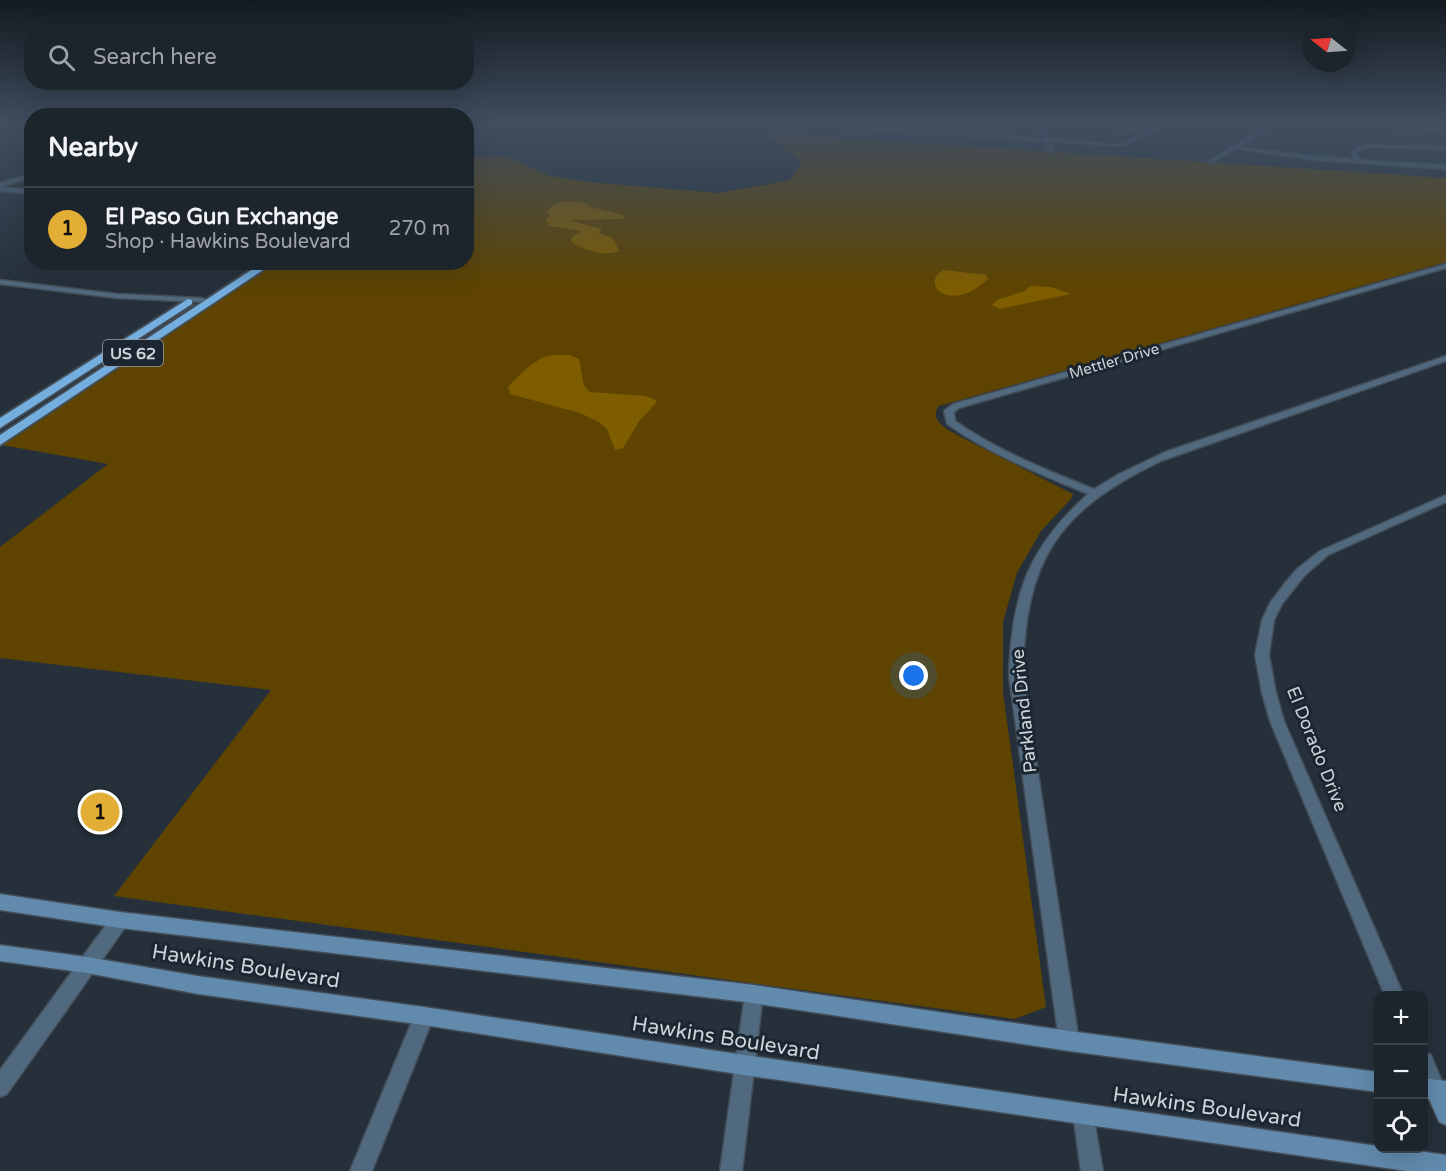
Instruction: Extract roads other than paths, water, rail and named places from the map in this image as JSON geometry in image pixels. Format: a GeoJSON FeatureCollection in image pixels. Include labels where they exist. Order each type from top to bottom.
{"type":"FeatureCollection","features":[{"type":"Feature","properties":{"kind":"highway","name":"US 62"},"geometry":{"type":"LineString","coordinates":[[0,424],[242,270]]}},
{"type":"Feature","properties":{"kind":"highway"},"geometry":{"type":"LineString","coordinates":[[0,433],[197,300],[248,270]]}},
{"type":"Feature","properties":{"kind":"highway","name":"US 62"},"geometry":{"type":"LineString","coordinates":[[0,441],[257,270]]}},
{"type":"Feature","properties":{"kind":"main road","name":"Hawkins Boulevard"},"geometry":{"type":"LineString","coordinates":[[0,902],[120,920],[754,994],[1069,1041],[1374,1081]]}},
{"type":"Feature","properties":{"kind":"main road","name":"Hawkins Boulevard"},"geometry":{"type":"LineString","coordinates":[[0,953],[87,965],[198,985],[1446,1166]]}},
{"type":"Feature","properties":{"kind":"main road"},"geometry":{"type":"LineString","coordinates":[[1435,1089],[1446,1115]]}},
{"type":"Feature","properties":{"kind":"street"},"geometry":{"type":"LineString","coordinates":[[0,187],[20,180]]}},
{"type":"Feature","properties":{"kind":"street"},"geometry":{"type":"LineString","coordinates":[[0,187],[24,191]]}},
{"type":"Feature","properties":{"kind":"street","name":"Mettler Drive"},"geometry":{"type":"LineString","coordinates":[[1094,493],[1022,463],[987,445],[950,423],[949,411],[956,406],[1446,266]]}},
{"type":"Feature","properties":{"kind":"street"},"geometry":{"type":"LineString","coordinates":[[0,282],[108,295],[197,300]]}},
{"type":"Feature","properties":{"kind":"street"},"geometry":{"type":"LineString","coordinates":[[0,288],[13,283]]}},
{"type":"Feature","properties":{"kind":"street","name":"Parkland Drive"},"geometry":{"type":"LineString","coordinates":[[1069,1041],[1020,705],[1016,647],[1023,595],[1038,558],[1069,516],[1094,493],[1156,459],[1446,358]]}},
{"type":"Feature","properties":{"kind":"street","name":"El Dorado Drive"},"geometry":{"type":"LineString","coordinates":[[1393,991],[1277,721],[1266,683],[1262,655],[1268,620],[1301,572],[1324,553],[1446,498]]}},
{"type":"Feature","properties":{"kind":"street"},"geometry":{"type":"LineString","coordinates":[[0,1088],[120,920]]}},
{"type":"Feature","properties":{"kind":"street"},"geometry":{"type":"LineString","coordinates":[[731,1171],[754,994]]}},
{"type":"Feature","properties":{"kind":"street"},"geometry":{"type":"LineString","coordinates":[[361,1171],[424,1016]]}},
{"type":"Feature","properties":{"kind":"street"},"geometry":{"type":"LineString","coordinates":[[1428,1072],[1435,1089]]}},
{"type":"Feature","properties":{"kind":"street"},"geometry":{"type":"LineString","coordinates":[[1083,1114],[1092,1171]]}},
{"type":"Feature","properties":{"kind":"place","name":"El Paso Gun Exchange"},"geometry":{"type":"Point","coordinates":[100,812]}}]}
